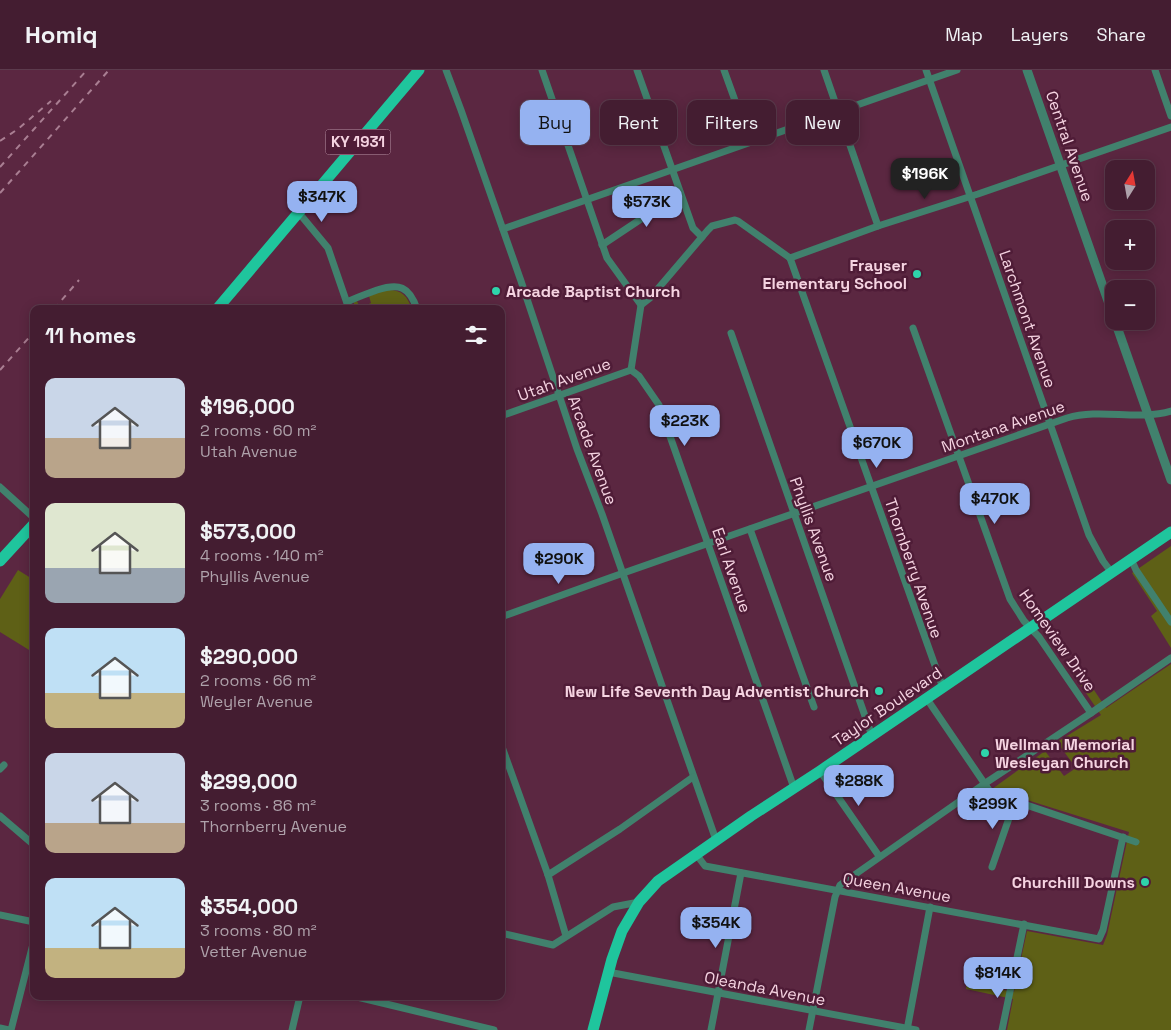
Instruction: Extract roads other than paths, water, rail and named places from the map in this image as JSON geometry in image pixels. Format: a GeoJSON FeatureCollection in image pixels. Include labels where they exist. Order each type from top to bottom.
{"type":"FeatureCollection","features":[{"type":"Feature","properties":{"kind":"main road","name":"KY 1931"},"geometry":{"type":"LineString","coordinates":[[220,305],[419,70]]}},
{"type":"Feature","properties":{"kind":"main road"},"geometry":{"type":"LineString","coordinates":[[0,561],[30,528]]}},
{"type":"Feature","properties":{"kind":"main road","name":"Taylor Boulevard"},"geometry":{"type":"LineString","coordinates":[[593,1030],[615,946],[639,902],[658,881],[1171,532]]}},
{"type":"Feature","properties":{"kind":"street","name":"Arcade Avenue"},"geometry":{"type":"LineString","coordinates":[[446,70],[503,229],[558,396],[623,573],[716,840]]}},
{"type":"Feature","properties":{"kind":"street"},"geometry":{"type":"LineString","coordinates":[[542,70],[606,258],[642,305],[712,226],[735,220],[790,258],[878,226],[1171,127]]}},
{"type":"Feature","properties":{"kind":"street"},"geometry":{"type":"LineString","coordinates":[[636,70],[693,228],[702,237]]}},
{"type":"Feature","properties":{"kind":"street"},"geometry":{"type":"LineString","coordinates":[[724,70],[735,100]]}},
{"type":"Feature","properties":{"kind":"street"},"geometry":{"type":"LineString","coordinates":[[824,70],[835,100]]}},
{"type":"Feature","properties":{"kind":"street","name":"Larchmont Avenue"},"geometry":{"type":"LineString","coordinates":[[926,70],[1089,535],[1112,573]]}},
{"type":"Feature","properties":{"kind":"street"},"geometry":{"type":"LineString","coordinates":[[859,104],[956,70]]}},
{"type":"Feature","properties":{"kind":"street","name":"Central Avenue"},"geometry":{"type":"LineString","coordinates":[[1027,70],[1105,292]]}},
{"type":"Feature","properties":{"kind":"street"},"geometry":{"type":"LineString","coordinates":[[1155,70],[1171,116]]}},
{"type":"Feature","properties":{"kind":"street"},"geometry":{"type":"LineString","coordinates":[[503,229],[741,145]]}},
{"type":"Feature","properties":{"kind":"street"},"geometry":{"type":"LineString","coordinates":[[851,145],[878,226]]}},
{"type":"Feature","properties":{"kind":"street"},"geometry":{"type":"LineString","coordinates":[[602,245],[680,193]]}},
{"type":"Feature","properties":{"kind":"street"},"geometry":{"type":"LineString","coordinates":[[299,213],[328,248],[348,305]]}},
{"type":"Feature","properties":{"kind":"street","name":"Thornberry Avenue"},"geometry":{"type":"LineString","coordinates":[[790,258],[943,688]]}},
{"type":"Feature","properties":{"kind":"street"},"geometry":{"type":"LineString","coordinates":[[349,305],[357,297],[389,286],[395,286],[401,287],[410,293],[415,305]]}},
{"type":"Feature","properties":{"kind":"street","name":"Utah Avenue"},"geometry":{"type":"LineString","coordinates":[[505,415],[631,370],[642,305]]}},
{"type":"Feature","properties":{"kind":"street","name":"Homeview Drive"},"geometry":{"type":"LineString","coordinates":[[913,328],[1010,599],[1091,713]]}},
{"type":"Feature","properties":{"kind":"street"},"geometry":{"type":"LineString","coordinates":[[1118,330],[1171,480]]}},
{"type":"Feature","properties":{"kind":"street","name":"Phyllis Avenue"},"geometry":{"type":"LineString","coordinates":[[730,333],[872,736]]}},
{"type":"Feature","properties":{"kind":"street","name":"Earl Avenue"},"geometry":{"type":"LineString","coordinates":[[631,370],[639,376],[659,405],[794,788]]}},
{"type":"Feature","properties":{"kind":"street","name":"Montana Avenue"},"geometry":{"type":"LineString","coordinates":[[505,616],[1076,415],[1090,413],[1148,415],[1171,411]]}},
{"type":"Feature","properties":{"kind":"street"},"geometry":{"type":"LineString","coordinates":[[0,487],[30,514]]}},
{"type":"Feature","properties":{"kind":"street"},"geometry":{"type":"LineString","coordinates":[[750,529],[814,707]]}},
{"type":"Feature","properties":{"kind":"street"},"geometry":{"type":"LineString","coordinates":[[1132,559],[1136,570],[1171,622]]}},
{"type":"Feature","properties":{"kind":"street"},"geometry":{"type":"LineString","coordinates":[[809,1030],[837,890],[840,885],[879,856],[1171,658]]}},
{"type":"Feature","properties":{"kind":"street"},"geometry":{"type":"LineString","coordinates":[[926,699],[991,793],[1136,842]]}},
{"type":"Feature","properties":{"kind":"street"},"geometry":{"type":"LineString","coordinates":[[505,755],[548,875],[566,936]]}},
{"type":"Feature","properties":{"kind":"street"},"geometry":{"type":"LineString","coordinates":[[820,771],[879,856]]}},
{"type":"Feature","properties":{"kind":"street"},"geometry":{"type":"LineString","coordinates":[[548,875],[620,829],[693,777]]}},
{"type":"Feature","properties":{"kind":"street"},"geometry":{"type":"LineString","coordinates":[[992,867],[1015,801]]}},
{"type":"Feature","properties":{"kind":"street"},"geometry":{"type":"LineString","coordinates":[[0,816],[30,842]]}},
{"type":"Feature","properties":{"kind":"street","name":"Queen Avenue"},"geometry":{"type":"LineString","coordinates":[[696,854],[705,866],[1099,939],[1103,930],[1123,837]]}},
{"type":"Feature","properties":{"kind":"street"},"geometry":{"type":"LineString","coordinates":[[712,1030],[741,873]]}},
{"type":"Feature","properties":{"kind":"street"},"geometry":{"type":"LineString","coordinates":[[505,934],[551,945],[613,907],[639,902]]}},
{"type":"Feature","properties":{"kind":"street"},"geometry":{"type":"LineString","coordinates":[[907,1029],[930,907]]}},
{"type":"Feature","properties":{"kind":"street"},"geometry":{"type":"LineString","coordinates":[[0,915],[30,921]]}},
{"type":"Feature","properties":{"kind":"street"},"geometry":{"type":"LineString","coordinates":[[1002,1030],[1024,924]]}},
{"type":"Feature","properties":{"kind":"street"},"geometry":{"type":"LineString","coordinates":[[0,1028],[10,1030],[30,955]]}},
{"type":"Feature","properties":{"kind":"street","name":"Oleanda Avenue"},"geometry":{"type":"LineString","coordinates":[[608,972],[916,1030]]}},
{"type":"Feature","properties":{"kind":"street"},"geometry":{"type":"LineString","coordinates":[[292,1030],[299,1000]]}},
{"type":"Feature","properties":{"kind":"street"},"geometry":{"type":"LineString","coordinates":[[369,1000],[494,1030]]}},
{"type":"Feature","properties":{"kind":"railway"},"geometry":{"type":"LineString","coordinates":[[0,167],[87,70]]}},
{"type":"Feature","properties":{"kind":"railway"},"geometry":{"type":"LineString","coordinates":[[0,193],[109,70]]}},
{"type":"Feature","properties":{"kind":"railway"},"geometry":{"type":"LineString","coordinates":[[0,141],[18,129],[51,101]]}},
{"type":"Feature","properties":{"kind":"railway"},"geometry":{"type":"LineString","coordinates":[[57,305],[79,280]]}},
{"type":"Feature","properties":{"kind":"railway"},"geometry":{"type":"LineString","coordinates":[[0,370],[30,336]]}},
{"type":"Feature","properties":{"kind":"place","name":"Frayser Elementary School"},"geometry":{"type":"Point","coordinates":[917,274]}},
{"type":"Feature","properties":{"kind":"place","name":"Arcade Baptist Church"},"geometry":{"type":"Point","coordinates":[496,291]}},
{"type":"Feature","properties":{"kind":"place","name":"New Life Seventh Day Adventist Church"},"geometry":{"type":"Point","coordinates":[879,691]}},
{"type":"Feature","properties":{"kind":"place","name":"Wellman Memorial Wesleyan Church"},"geometry":{"type":"Point","coordinates":[985,753]}},
{"type":"Feature","properties":{"kind":"place","name":"Churchill Downs"},"geometry":{"type":"Point","coordinates":[1145,882]}}]}
